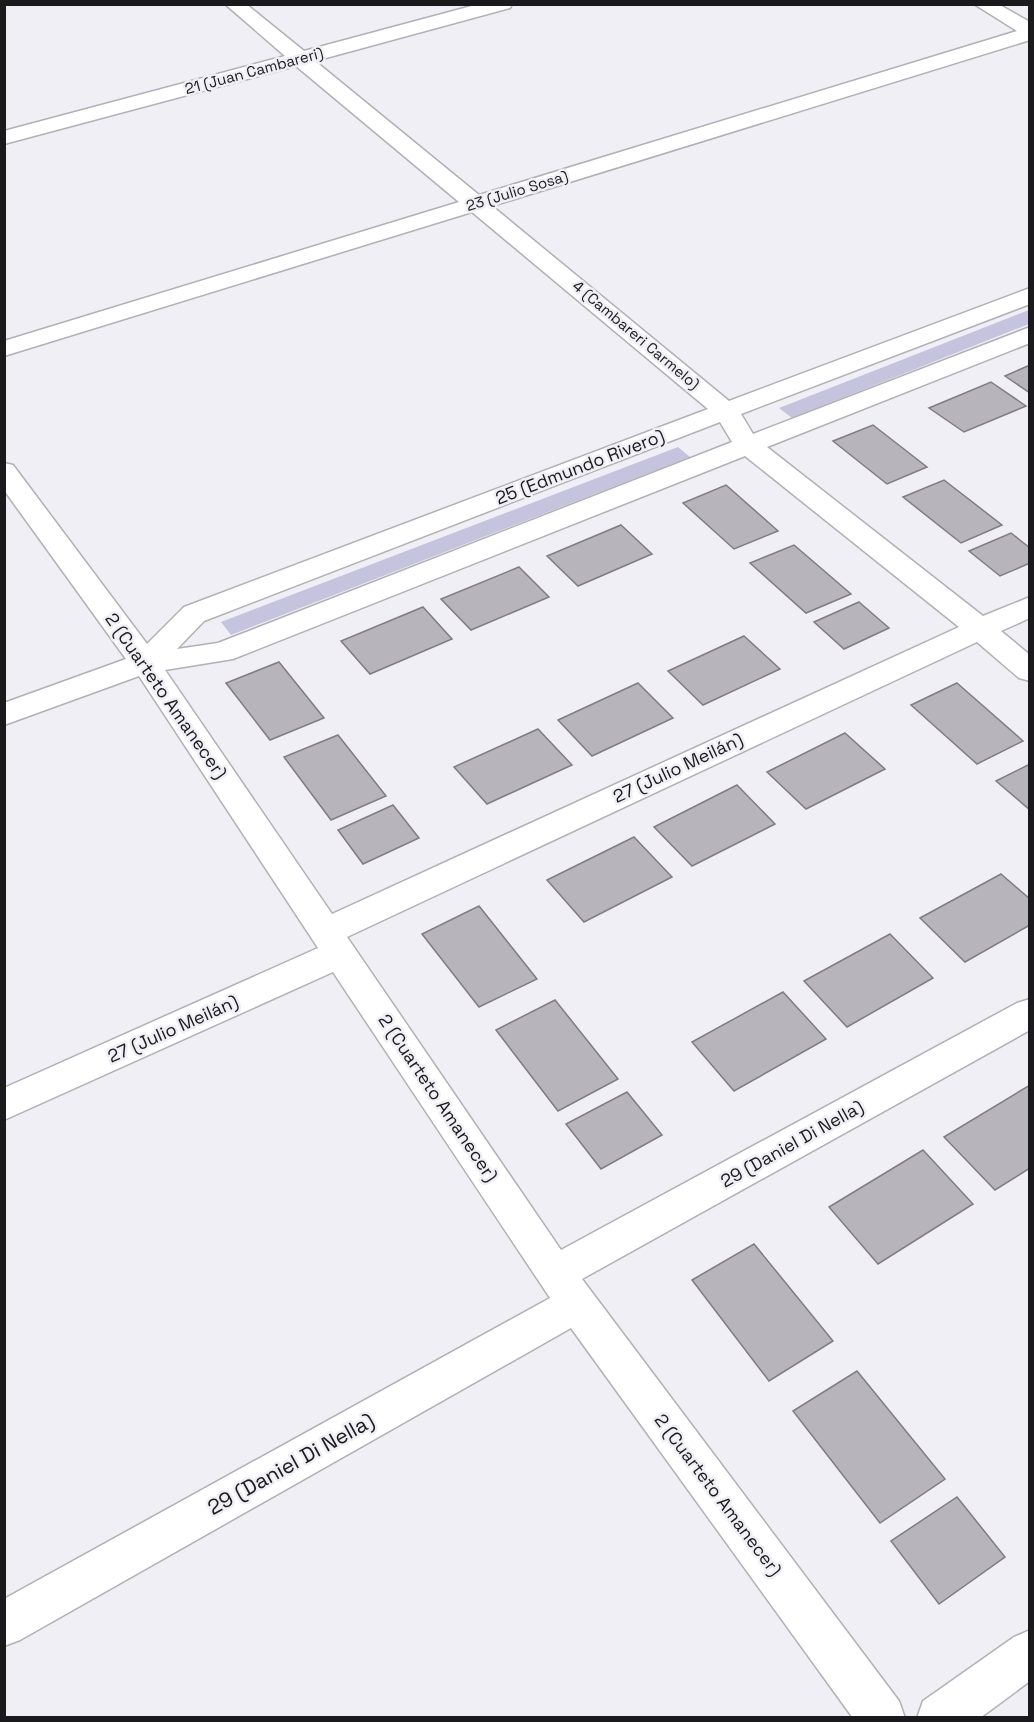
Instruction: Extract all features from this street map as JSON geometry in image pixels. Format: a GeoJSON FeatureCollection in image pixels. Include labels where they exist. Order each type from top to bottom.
{"type":"FeatureCollection","features":[{"type":"Feature","properties":{"kind":"street","name":"4 (Cambareri Carmelo)"},"geometry":{"type":"LineString","coordinates":[[234,4],[726,411],[746,444],[979,628],[1029,671]]}},
{"type":"Feature","properties":{"kind":"street","name":"21 (Juan Cambareri)"},"geometry":{"type":"LineString","coordinates":[[4,138],[502,4]]}},
{"type":"Feature","properties":{"kind":"street"},"geometry":{"type":"LineString","coordinates":[[983,4],[1029,32]]}},
{"type":"Feature","properties":{"kind":"street","name":"23 (Julio Sosa)"},"geometry":{"type":"LineString","coordinates":[[4,349],[1029,32]]}},
{"type":"Feature","properties":{"kind":"street","name":"25 (Edmundo Rivero)"},"geometry":{"type":"LineString","coordinates":[[145,663],[194,614],[1029,295]]}},
{"type":"Feature","properties":{"kind":"street","name":"25 (Edmundo Rivero)"},"geometry":{"type":"LineString","coordinates":[[4,715],[145,663],[223,652],[1029,334]]}},
{"type":"Feature","properties":{"kind":"street","name":"2 (Cuarteto Amanecer)"},"geometry":{"type":"LineString","coordinates":[[4,471],[145,663],[566,1289],[882,1718]]}},
{"type":"Feature","properties":{"kind":"street","name":"27 (Julio Meilán)"},"geometry":{"type":"LineString","coordinates":[[4,1106],[334,942],[979,628],[1029,606]]}},
{"type":"Feature","properties":{"kind":"street","name":"29 (Daniel Di Nella)"},"geometry":{"type":"LineString","coordinates":[[4,1624],[1029,1013]]}},
{"type":"Feature","properties":{"kind":"street"},"geometry":{"type":"LineString","coordinates":[[940,1718],[1029,1653]]}},
{"type":"Feature","properties":{"kind":"shaded area"},"geometry":{"type":"Polygon","coordinates":[[[1029,310],[1029,324],[792,418],[779,408],[1029,310]]]}},
{"type":"Feature","properties":{"kind":"shaded area"},"geometry":{"type":"Polygon","coordinates":[[[678,447],[690,457],[231,635],[221,622],[678,447]]]}},
{"type":"Feature","properties":{"kind":"building"},"geometry":{"type":"Polygon","coordinates":[[[1030,365],[1030,393],[1005,376],[1030,365]]]}},
{"type":"Feature","properties":{"kind":"building"},"geometry":{"type":"Polygon","coordinates":[[[991,382],[1026,406],[964,432],[929,408],[991,382]]]}},
{"type":"Feature","properties":{"kind":"building"},"geometry":{"type":"Polygon","coordinates":[[[873,425],[927,467],[887,484],[833,441],[873,425]]]}},
{"type":"Feature","properties":{"kind":"building"},"geometry":{"type":"Polygon","coordinates":[[[944,480],[1002,525],[961,543],[903,497],[944,480]]]}},
{"type":"Feature","properties":{"kind":"building"},"geometry":{"type":"Polygon","coordinates":[[[726,485],[778,531],[734,549],[683,503],[726,485]]]}},
{"type":"Feature","properties":{"kind":"building"},"geometry":{"type":"Polygon","coordinates":[[[621,525],[652,554],[578,586],[547,556],[621,525]]]}},
{"type":"Feature","properties":{"kind":"building"},"geometry":{"type":"Polygon","coordinates":[[[1011,533],[1030,548],[1030,563],[1000,576],[969,551],[1011,533]]]}},
{"type":"Feature","properties":{"kind":"building"},"geometry":{"type":"Polygon","coordinates":[[[794,545],[851,594],[806,613],[750,563],[794,545]]]}},
{"type":"Feature","properties":{"kind":"building"},"geometry":{"type":"Polygon","coordinates":[[[519,567],[549,597],[471,630],[441,599],[519,567]]]}},
{"type":"Feature","properties":{"kind":"building"},"geometry":{"type":"Polygon","coordinates":[[[859,602],[889,628],[844,649],[814,622],[859,602]]]}},
{"type":"Feature","properties":{"kind":"building"},"geometry":{"type":"Polygon","coordinates":[[[423,607],[452,639],[370,674],[341,641],[423,607]]]}},
{"type":"Feature","properties":{"kind":"building"},"geometry":{"type":"Polygon","coordinates":[[[744,636],[780,669],[703,705],[668,671],[744,636]]]}},
{"type":"Feature","properties":{"kind":"building"},"geometry":{"type":"Polygon","coordinates":[[[279,662],[324,718],[270,740],[226,683],[279,662]]]}},
{"type":"Feature","properties":{"kind":"building"},"geometry":{"type":"Polygon","coordinates":[[[638,683],[673,718],[592,756],[558,720],[638,683]]]}},
{"type":"Feature","properties":{"kind":"building"},"geometry":{"type":"Polygon","coordinates":[[[957,683],[1023,741],[977,764],[911,705],[957,683]]]}},
{"type":"Feature","properties":{"kind":"building"},"geometry":{"type":"Polygon","coordinates":[[[538,729],[572,765],[487,804],[454,767],[538,729]]]}},
{"type":"Feature","properties":{"kind":"building"},"geometry":{"type":"Polygon","coordinates":[[[845,733],[885,769],[806,809],[767,772],[845,733]]]}},
{"type":"Feature","properties":{"kind":"building"},"geometry":{"type":"Polygon","coordinates":[[[338,735],[386,796],[331,820],[284,757],[338,735]]]}},
{"type":"Feature","properties":{"kind":"building"},"geometry":{"type":"Polygon","coordinates":[[[1030,764],[1030,810],[996,781],[1030,764]]]}},
{"type":"Feature","properties":{"kind":"building"},"geometry":{"type":"Polygon","coordinates":[[[737,785],[775,824],[692,866],[654,827],[737,785]]]}},
{"type":"Feature","properties":{"kind":"building"},"geometry":{"type":"Polygon","coordinates":[[[393,805],[419,838],[363,864],[338,830],[393,805]]]}},
{"type":"Feature","properties":{"kind":"building"},"geometry":{"type":"Polygon","coordinates":[[[634,837],[672,877],[584,922],[547,880],[634,837]]]}},
{"type":"Feature","properties":{"kind":"building"},"geometry":{"type":"Polygon","coordinates":[[[1001,874],[1030,899],[1030,925],[965,962],[920,918],[1001,874]]]}},
{"type":"Feature","properties":{"kind":"building"},"geometry":{"type":"Polygon","coordinates":[[[479,906],[537,979],[479,1007],[422,934],[479,906]]]}},
{"type":"Feature","properties":{"kind":"building"},"geometry":{"type":"Polygon","coordinates":[[[890,934],[933,978],[847,1027],[804,981],[890,934]]]}},
{"type":"Feature","properties":{"kind":"building"},"geometry":{"type":"Polygon","coordinates":[[[783,992],[826,1039],[734,1091],[692,1042],[783,992]]]}},
{"type":"Feature","properties":{"kind":"building"},"geometry":{"type":"Polygon","coordinates":[[[555,1000],[618,1079],[558,1111],[496,1030],[555,1000]]]}},
{"type":"Feature","properties":{"kind":"building"},"geometry":{"type":"Polygon","coordinates":[[[1030,1085],[1030,1168],[995,1190],[944,1137],[1030,1085]]]}},
{"type":"Feature","properties":{"kind":"building"},"geometry":{"type":"Polygon","coordinates":[[[627,1092],[662,1135],[601,1169],[566,1124],[627,1092]]]}},
{"type":"Feature","properties":{"kind":"building"},"geometry":{"type":"Polygon","coordinates":[[[923,1150],[973,1204],[878,1264],[829,1207],[923,1150]]]}},
{"type":"Feature","properties":{"kind":"building"},"geometry":{"type":"Polygon","coordinates":[[[754,1244],[833,1341],[769,1381],[692,1280],[754,1244]]]}},
{"type":"Feature","properties":{"kind":"building"},"geometry":{"type":"Polygon","coordinates":[[[857,1371],[945,1479],[880,1523],[793,1411],[857,1371]]]}},
{"type":"Feature","properties":{"kind":"building"},"geometry":{"type":"Polygon","coordinates":[[[957,1497],[1005,1557],[939,1604],[891,1541],[957,1497]]]}}]}
